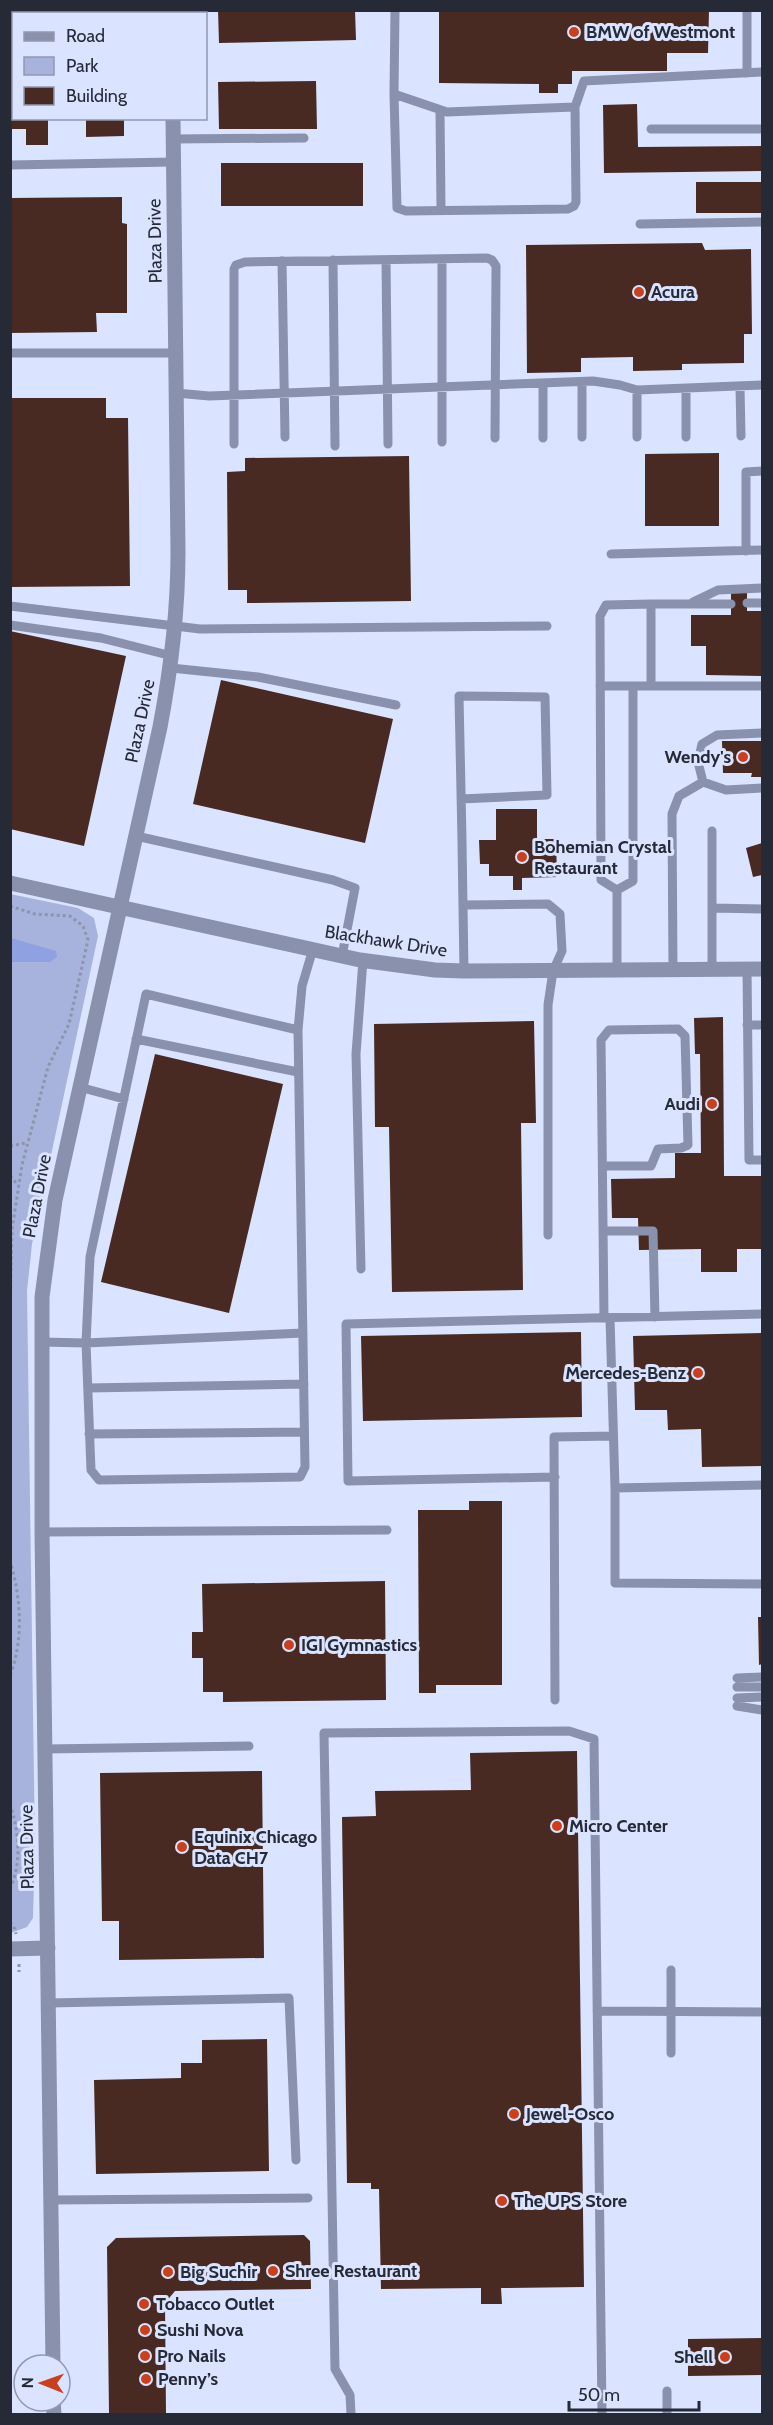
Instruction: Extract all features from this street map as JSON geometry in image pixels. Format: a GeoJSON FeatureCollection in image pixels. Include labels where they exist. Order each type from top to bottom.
{"type":"FeatureCollection","features":[{"type":"Feature","properties":{"kind":"street","name":"Plaza Drive"},"geometry":{"type":"LineString","coordinates":[[53,2353],[41,1342],[47,1250],[55,1200],[136,836],[171,662],[175,626],[178,552],[173,120]]}},
{"type":"Feature","properties":{"kind":"street","name":"Blackhawk Drive"},"geometry":{"type":"LineString","coordinates":[[10,883],[342,956],[435,970],[755,969]]}},
{"type":"Feature","properties":{"kind":"street"},"geometry":{"type":"LineString","coordinates":[[10,1949],[48,1948]]}},
{"type":"Feature","properties":{"kind":"lane"},"geometry":{"type":"LineString","coordinates":[[395,10],[394,94],[397,208],[406,211],[572,208],[576,202],[575,107],[584,81],[762,72]]}},
{"type":"Feature","properties":{"kind":"lane"},"geometry":{"type":"LineString","coordinates":[[747,10],[747,73]]}},
{"type":"Feature","properties":{"kind":"lane"},"geometry":{"type":"LineString","coordinates":[[394,94],[447,112],[575,107]]}},
{"type":"Feature","properties":{"kind":"lane"},"geometry":{"type":"LineString","coordinates":[[440,110],[441,210]]}},
{"type":"Feature","properties":{"kind":"lane"},"geometry":{"type":"LineString","coordinates":[[651,129],[762,129]]}},
{"type":"Feature","properties":{"kind":"lane"},"geometry":{"type":"LineString","coordinates":[[173,140],[304,138]]}},
{"type":"Feature","properties":{"kind":"lane"},"geometry":{"type":"LineString","coordinates":[[10,165],[173,162]]}},
{"type":"Feature","properties":{"kind":"lane"},"geometry":{"type":"LineString","coordinates":[[640,224],[762,222]]}},
{"type":"Feature","properties":{"kind":"lane"},"geometry":{"type":"LineString","coordinates":[[234,444],[234,269],[236,265],[245,262],[282,261],[487,258],[494,263],[495,438]]}},
{"type":"Feature","properties":{"kind":"lane"},"geometry":{"type":"LineString","coordinates":[[442,259],[442,442]]}},
{"type":"Feature","properties":{"kind":"lane"},"geometry":{"type":"LineString","coordinates":[[333,260],[335,446]]}},
{"type":"Feature","properties":{"kind":"lane"},"geometry":{"type":"LineString","coordinates":[[386,260],[388,444]]}},
{"type":"Feature","properties":{"kind":"lane"},"geometry":{"type":"LineString","coordinates":[[282,261],[285,437]]}},
{"type":"Feature","properties":{"kind":"lane"},"geometry":{"type":"LineString","coordinates":[[10,353],[176,353]]}},
{"type":"Feature","properties":{"kind":"lane"},"geometry":{"type":"LineString","coordinates":[[176,393],[209,396],[582,382],[620,385],[637,390],[762,385]]}},
{"type":"Feature","properties":{"kind":"lane"},"geometry":{"type":"LineString","coordinates":[[582,382],[582,437]]}},
{"type":"Feature","properties":{"kind":"lane"},"geometry":{"type":"LineString","coordinates":[[543,384],[543,438]]}},
{"type":"Feature","properties":{"kind":"lane"},"geometry":{"type":"LineString","coordinates":[[740,387],[741,436]]}},
{"type":"Feature","properties":{"kind":"lane"},"geometry":{"type":"LineString","coordinates":[[686,389],[686,437]]}},
{"type":"Feature","properties":{"kind":"lane"},"geometry":{"type":"LineString","coordinates":[[637,390],[637,437]]}},
{"type":"Feature","properties":{"kind":"lane"},"geometry":{"type":"LineString","coordinates":[[746,551],[746,472],[762,471]]}},
{"type":"Feature","properties":{"kind":"lane"},"geometry":{"type":"LineString","coordinates":[[611,554],[762,550]]}},
{"type":"Feature","properties":{"kind":"lane"},"geometry":{"type":"LineString","coordinates":[[689,603],[718,590],[762,588]]}},
{"type":"Feature","properties":{"kind":"lane"},"geometry":{"type":"LineString","coordinates":[[747,603],[762,603]]}},
{"type":"Feature","properties":{"kind":"lane"},"geometry":{"type":"LineString","coordinates":[[651,604],[651,686]]}},
{"type":"Feature","properties":{"kind":"lane"},"geometry":{"type":"LineString","coordinates":[[617,890],[600,880],[600,616],[606,605],[730,604]]}},
{"type":"Feature","properties":{"kind":"lane"},"geometry":{"type":"LineString","coordinates":[[10,606],[200,630],[547,626]]}},
{"type":"Feature","properties":{"kind":"lane"},"geometry":{"type":"LineString","coordinates":[[10,625],[101,638],[171,662],[396,705]]}},
{"type":"Feature","properties":{"kind":"lane"},"geometry":{"type":"LineString","coordinates":[[600,686],[762,686]]}},
{"type":"Feature","properties":{"kind":"lane"},"geometry":{"type":"LineString","coordinates":[[617,890],[633,881],[633,686]]}},
{"type":"Feature","properties":{"kind":"lane"},"geometry":{"type":"LineString","coordinates":[[461,798],[547,795],[545,698],[459,696],[464,971]]}},
{"type":"Feature","properties":{"kind":"lane"},"geometry":{"type":"LineString","coordinates":[[703,782],[698,762],[702,744],[717,735],[762,733]]}},
{"type":"Feature","properties":{"kind":"lane"},"geometry":{"type":"LineString","coordinates":[[673,970],[672,814],[679,796],[703,782],[726,790],[762,788]]}},
{"type":"Feature","properties":{"kind":"lane"},"geometry":{"type":"LineString","coordinates":[[712,831],[712,969]]}},
{"type":"Feature","properties":{"kind":"lane"},"geometry":{"type":"LineString","coordinates":[[136,836],[333,880],[355,888],[342,956]]}},
{"type":"Feature","properties":{"kind":"lane"},"geometry":{"type":"LineString","coordinates":[[617,890],[617,970]]}},
{"type":"Feature","properties":{"kind":"lane"},"geometry":{"type":"LineString","coordinates":[[463,904],[548,904],[560,914],[562,951],[553,971],[548,1005],[548,1234]]}},
{"type":"Feature","properties":{"kind":"lane"},"geometry":{"type":"LineString","coordinates":[[712,908],[762,909]]}},
{"type":"Feature","properties":{"kind":"lane"},"geometry":{"type":"LineString","coordinates":[[298,1030],[146,994],[90,1257],[86,1343],[89,1434],[91,1470],[99,1480],[300,1477],[305,1467],[298,1030],[302,986],[312,949]]}},
{"type":"Feature","properties":{"kind":"lane"},"geometry":{"type":"LineString","coordinates":[[361,1269],[356,1054],[363,960]]}},
{"type":"Feature","properties":{"kind":"lane"},"geometry":{"type":"LineString","coordinates":[[755,969],[747,1025],[748,1160],[762,1160]]}},
{"type":"Feature","properties":{"kind":"lane"},"geometry":{"type":"LineString","coordinates":[[747,1025],[762,1025]]}},
{"type":"Feature","properties":{"kind":"lane"},"geometry":{"type":"LineString","coordinates":[[603,1166],[651,1166],[658,1149],[681,1148],[688,1145],[685,1036],[678,1029],[609,1030],[602,1040],[603,1231],[615,1488],[615,1583],[762,1584]]}},
{"type":"Feature","properties":{"kind":"lane"},"geometry":{"type":"LineString","coordinates":[[136,1039],[298,1072]]}},
{"type":"Feature","properties":{"kind":"lane"},"geometry":{"type":"LineString","coordinates":[[79,1087],[124,1099]]}},
{"type":"Feature","properties":{"kind":"lane"},"geometry":{"type":"LineString","coordinates":[[603,1231],[653,1231],[655,1317]]}},
{"type":"Feature","properties":{"kind":"lane"},"geometry":{"type":"LineString","coordinates":[[555,1477],[348,1481],[345,1324],[762,1314]]}},
{"type":"Feature","properties":{"kind":"lane"},"geometry":{"type":"LineString","coordinates":[[41,1342],[86,1343],[303,1333]]}},
{"type":"Feature","properties":{"kind":"lane"},"geometry":{"type":"LineString","coordinates":[[88,1388],[304,1384]]}},
{"type":"Feature","properties":{"kind":"lane"},"geometry":{"type":"LineString","coordinates":[[89,1434],[304,1432]]}},
{"type":"Feature","properties":{"kind":"lane"},"geometry":{"type":"LineString","coordinates":[[555,1700],[554,1437],[613,1436]]}},
{"type":"Feature","properties":{"kind":"lane"},"geometry":{"type":"LineString","coordinates":[[615,1488],[762,1485]]}},
{"type":"Feature","properties":{"kind":"lane"},"geometry":{"type":"LineString","coordinates":[[42,1532],[387,1530]]}},
{"type":"Feature","properties":{"kind":"lane"},"geometry":{"type":"LineString","coordinates":[[762,1677],[737,1682],[762,1687]]}},
{"type":"Feature","properties":{"kind":"lane"},"geometry":{"type":"LineString","coordinates":[[762,1697],[737,1702],[762,1710]]}},
{"type":"Feature","properties":{"kind":"lane"},"geometry":{"type":"LineString","coordinates":[[351,2415],[350,2395],[335,2368],[324,1733],[570,1731],[594,1739],[602,2415]]}},
{"type":"Feature","properties":{"kind":"lane"},"geometry":{"type":"LineString","coordinates":[[45,1749],[249,1746]]}},
{"type":"Feature","properties":{"kind":"lane"},"geometry":{"type":"LineString","coordinates":[[671,1970],[671,2053]]}},
{"type":"Feature","properties":{"kind":"lane"},"geometry":{"type":"LineString","coordinates":[[49,2003],[289,1998],[296,2160]]}},
{"type":"Feature","properties":{"kind":"lane"},"geometry":{"type":"LineString","coordinates":[[597,2011],[762,2012]]}},
{"type":"Feature","properties":{"kind":"lane"},"geometry":{"type":"LineString","coordinates":[[51,2200],[308,2198]]}},
{"type":"Feature","properties":{"kind":"lane"},"geometry":{"type":"LineString","coordinates":[[667,2391],[667,2415]]}},
{"type":"Feature","properties":{"kind":"path"},"geometry":{"type":"LineString","coordinates":[[10,906],[35,914],[70,916],[83,926],[88,940],[69,1024],[48,1067],[27,1142],[18,1185],[12,1229],[10,1321]]}},
{"type":"Feature","properties":{"kind":"path"},"geometry":{"type":"LineString","coordinates":[[10,1146],[27,1142]]}},
{"type":"Feature","properties":{"kind":"path"},"geometry":{"type":"LineString","coordinates":[[10,1176],[18,1185]]}},
{"type":"Feature","properties":{"kind":"path"},"geometry":{"type":"LineString","coordinates":[[10,1560],[18,1598],[20,1625],[19,1643],[10,1676]]}},
{"type":"Feature","properties":{"kind":"path"},"geometry":{"type":"LineString","coordinates":[[10,1804],[15,1821],[18,1858],[16,1876],[10,1889]]}},
{"type":"Feature","properties":{"kind":"green space"},"geometry":{"type":"Polygon","coordinates":[[[10,894],[78,908],[94,918],[98,936],[32,1244],[27,1291],[35,1849],[33,1918],[27,1927],[11,1933],[10,894]]]}},
{"type":"Feature","properties":{"kind":"shaded area"},"geometry":{"type":"Polygon","coordinates":[[[11,938],[56,951],[57,957],[50,962],[11,962],[11,938]]]}},
{"type":"Feature","properties":{"kind":"building"},"geometry":{"type":"Polygon","coordinates":[[[218,10],[355,10],[356,40],[219,43],[218,10]]]}},
{"type":"Feature","properties":{"kind":"building","name":"BMW of Westmont"},"geometry":{"type":"Polygon","coordinates":[[[439,10],[709,10],[708,53],[667,53],[667,71],[572,71],[572,84],[558,84],[558,93],[539,93],[539,84],[439,83],[439,10]]]}},
{"type":"Feature","properties":{"kind":"building"},"geometry":{"type":"Polygon","coordinates":[[[10,80],[12,80],[12,120],[48,120],[48,145],[26,145],[26,129],[10,129],[10,80]]]}},
{"type":"Feature","properties":{"kind":"building"},"geometry":{"type":"Polygon","coordinates":[[[316,81],[317,129],[219,129],[218,82],[316,81]]]}},
{"type":"Feature","properties":{"kind":"building"},"geometry":{"type":"Polygon","coordinates":[[[637,104],[638,147],[762,146],[762,171],[604,173],[603,105],[637,104]]]}},
{"type":"Feature","properties":{"kind":"building"},"geometry":{"type":"Polygon","coordinates":[[[86,120],[124,120],[124,136],[86,137],[86,120]]]}},
{"type":"Feature","properties":{"kind":"building"},"geometry":{"type":"Polygon","coordinates":[[[221,163],[363,163],[363,206],[221,206],[221,163]]]}},
{"type":"Feature","properties":{"kind":"building"},"geometry":{"type":"Polygon","coordinates":[[[696,182],[762,182],[762,213],[696,213],[696,182]]]}},
{"type":"Feature","properties":{"kind":"building"},"geometry":{"type":"Polygon","coordinates":[[[122,197],[122,223],[127,224],[127,313],[96,313],[97,332],[10,333],[10,198],[122,197]]]}},
{"type":"Feature","properties":{"kind":"building","name":"Acura"},"geometry":{"type":"Polygon","coordinates":[[[702,243],[705,250],[751,249],[752,334],[744,334],[744,363],[682,364],[682,370],[633,371],[633,357],[581,358],[581,372],[527,373],[526,245],[702,243]]]}},
{"type":"Feature","properties":{"kind":"building"},"geometry":{"type":"Polygon","coordinates":[[[10,398],[106,398],[106,418],[128,418],[130,586],[10,587],[10,398]]]}},
{"type":"Feature","properties":{"kind":"building"},"geometry":{"type":"Polygon","coordinates":[[[719,453],[719,526],[645,526],[645,454],[719,453]]]}},
{"type":"Feature","properties":{"kind":"building"},"geometry":{"type":"Polygon","coordinates":[[[409,456],[411,601],[247,603],[247,590],[228,590],[227,472],[245,471],[245,458],[409,456]]]}},
{"type":"Feature","properties":{"kind":"building"},"geometry":{"type":"Polygon","coordinates":[[[731,593],[747,593],[747,611],[762,611],[762,676],[706,675],[706,646],[691,646],[691,615],[731,615],[731,593]]]}},
{"type":"Feature","properties":{"kind":"building"},"geometry":{"type":"Polygon","coordinates":[[[10,631],[126,656],[84,846],[10,829],[10,631]]]}},
{"type":"Feature","properties":{"kind":"building"},"geometry":{"type":"Polygon","coordinates":[[[221,680],[393,719],[365,843],[193,804],[221,680]]]}},
{"type":"Feature","properties":{"kind":"building","name":"Wendy's"},"geometry":{"type":"Polygon","coordinates":[[[722,741],[762,741],[762,777],[751,777],[752,773],[723,773],[722,741]]]}},
{"type":"Feature","properties":{"kind":"building"},"geometry":{"type":"Polygon","coordinates":[[[496,809],[537,809],[537,839],[556,839],[557,877],[522,878],[522,890],[513,890],[513,876],[489,876],[489,864],[480,864],[479,840],[496,840],[496,809]]]}},
{"type":"Feature","properties":{"kind":"building"},"geometry":{"type":"Polygon","coordinates":[[[762,843],[762,875],[753,877],[746,848],[762,843]]]}},
{"type":"Feature","properties":{"kind":"building","name":"Audi"},"geometry":{"type":"Polygon","coordinates":[[[723,1017],[724,1176],[762,1176],[762,1249],[737,1249],[737,1272],[701,1272],[701,1249],[639,1250],[638,1218],[612,1218],[611,1179],[675,1178],[675,1153],[701,1153],[700,1054],[695,1054],[694,1018],[723,1017]]]}},
{"type":"Feature","properties":{"kind":"building"},"geometry":{"type":"Polygon","coordinates":[[[534,1021],[536,1123],[521,1123],[523,1290],[392,1292],[389,1127],[375,1127],[374,1024],[534,1021]]]}},
{"type":"Feature","properties":{"kind":"building"},"geometry":{"type":"Polygon","coordinates":[[[155,1054],[283,1084],[229,1313],[101,1282],[155,1054]]]}},
{"type":"Feature","properties":{"kind":"building"},"geometry":{"type":"Polygon","coordinates":[[[581,1332],[582,1417],[363,1421],[361,1336],[581,1332]]]}},
{"type":"Feature","properties":{"kind":"building","name":"Mercedes-Benz"},"geometry":{"type":"Polygon","coordinates":[[[762,1333],[762,1466],[702,1467],[701,1429],[668,1430],[667,1410],[635,1410],[633,1336],[762,1333]]]}},
{"type":"Feature","properties":{"kind":"building"},"geometry":{"type":"Polygon","coordinates":[[[469,1501],[502,1501],[502,1685],[436,1685],[436,1693],[419,1693],[418,1510],[469,1510],[469,1501]]]}},
{"type":"Feature","properties":{"kind":"building","name":"IGI Gymnastics"},"geometry":{"type":"Polygon","coordinates":[[[385,1581],[386,1700],[223,1702],[223,1692],[203,1692],[203,1658],[192,1658],[192,1632],[203,1632],[202,1584],[385,1581]]]}},
{"type":"Feature","properties":{"kind":"building"},"geometry":{"type":"Polygon","coordinates":[[[758,1617],[762,1617],[762,1664],[759,1665],[758,1617]]]}},
{"type":"Feature","properties":{"kind":"building"},"geometry":{"type":"Polygon","coordinates":[[[577,1751],[584,2287],[501,2288],[502,2304],[481,2304],[481,2288],[381,2289],[379,2189],[371,2189],[371,2183],[347,2183],[342,1817],[376,1816],[375,1791],[471,1790],[470,1753],[577,1751]]]}},
{"type":"Feature","properties":{"kind":"building","name":"Equinix Chicago Data CH7"},"geometry":{"type":"Polygon","coordinates":[[[262,1771],[264,1958],[119,1960],[119,1921],[102,1921],[100,1773],[262,1771]]]}},
{"type":"Feature","properties":{"kind":"building"},"geometry":{"type":"Polygon","coordinates":[[[267,2039],[269,2171],[96,2174],[94,2080],[181,2078],[181,2063],[202,2063],[202,2040],[267,2039]]]}},
{"type":"Feature","properties":{"kind":"building"},"geometry":{"type":"Polygon","coordinates":[[[304,2235],[310,2241],[311,2289],[175,2291],[165,2303],[166,2414],[109,2414],[107,2247],[116,2238],[304,2235]]]}},
{"type":"Feature","properties":{"kind":"building","name":"Shell"},"geometry":{"type":"Polygon","coordinates":[[[762,2338],[762,2375],[688,2376],[688,2339],[762,2338]]]}},
{"type":"Feature","properties":{"kind":"place","name":"BMW of Westmont"},"geometry":{"type":"Point","coordinates":[574,32]}},
{"type":"Feature","properties":{"kind":"place","name":"Acura"},"geometry":{"type":"Point","coordinates":[639,292]}},
{"type":"Feature","properties":{"kind":"place","name":"Wendy's"},"geometry":{"type":"Point","coordinates":[743,757]}},
{"type":"Feature","properties":{"kind":"place","name":"Bohemian Crystal Restaurant"},"geometry":{"type":"Point","coordinates":[522,857]}},
{"type":"Feature","properties":{"kind":"place","name":"Audi"},"geometry":{"type":"Point","coordinates":[712,1104]}},
{"type":"Feature","properties":{"kind":"place","name":"Mercedes-Benz"},"geometry":{"type":"Point","coordinates":[698,1373]}},
{"type":"Feature","properties":{"kind":"place","name":"IGI Gymnastics"},"geometry":{"type":"Point","coordinates":[289,1645]}},
{"type":"Feature","properties":{"kind":"place","name":"Micro Center"},"geometry":{"type":"Point","coordinates":[557,1826]}},
{"type":"Feature","properties":{"kind":"place","name":"Equinix Chicago Data CH7"},"geometry":{"type":"Point","coordinates":[182,1847]}},
{"type":"Feature","properties":{"kind":"place","name":"Jewel-Osco"},"geometry":{"type":"Point","coordinates":[514,2114]}},
{"type":"Feature","properties":{"kind":"place","name":"The UPS Store"},"geometry":{"type":"Point","coordinates":[502,2201]}},
{"type":"Feature","properties":{"kind":"place","name":"Shree Restaurant"},"geometry":{"type":"Point","coordinates":[273,2271]}},
{"type":"Feature","properties":{"kind":"place","name":"Big Suchir"},"geometry":{"type":"Point","coordinates":[168,2272]}},
{"type":"Feature","properties":{"kind":"place","name":"Tobacco Outlet"},"geometry":{"type":"Point","coordinates":[144,2304]}},
{"type":"Feature","properties":{"kind":"place","name":"Sushi Nova"},"geometry":{"type":"Point","coordinates":[145,2330]}},
{"type":"Feature","properties":{"kind":"place","name":"Pro Nails"},"geometry":{"type":"Point","coordinates":[145,2356]}},
{"type":"Feature","properties":{"kind":"place","name":"Shell"},"geometry":{"type":"Point","coordinates":[725,2357]}},
{"type":"Feature","properties":{"kind":"place","name":"Penny’s"},"geometry":{"type":"Point","coordinates":[146,2379]}}]}
